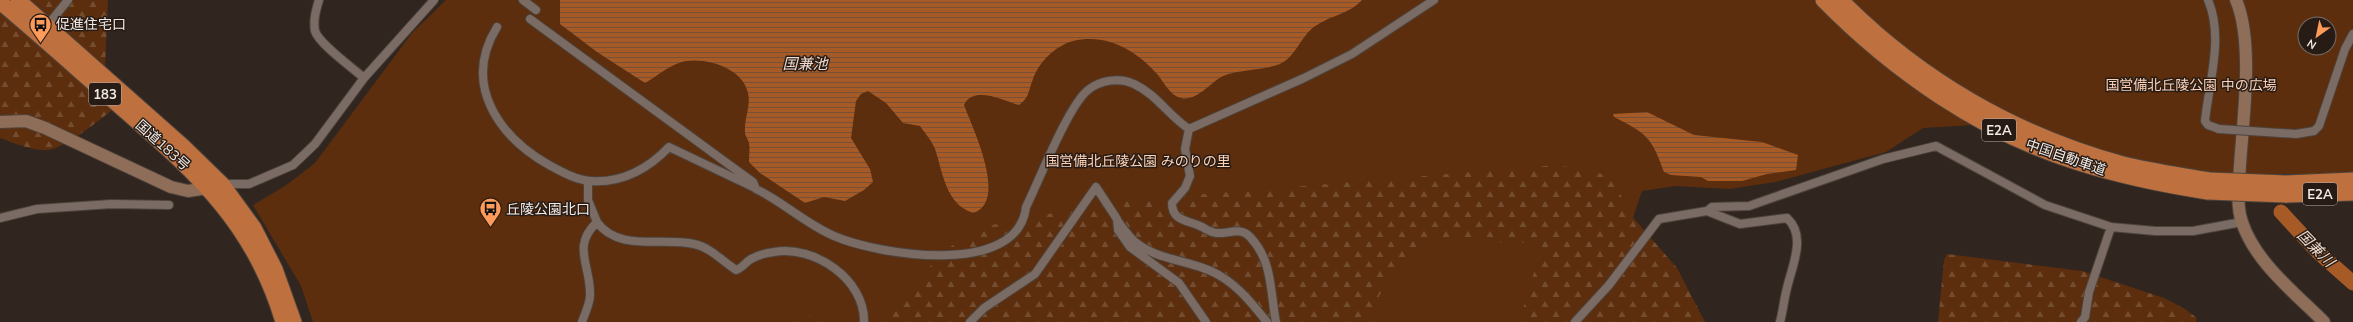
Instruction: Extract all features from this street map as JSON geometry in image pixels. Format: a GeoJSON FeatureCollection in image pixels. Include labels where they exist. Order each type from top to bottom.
{"type":"FeatureCollection","features":[{"type":"Feature","properties":{"kind":"highway","name":"国道183号"},"geometry":{"type":"LineString","coordinates":[[18,0],[183,146],[216,186],[254,228],[275,269],[294,322]]}},
{"type":"Feature","properties":{"kind":"highway","name":"中国自動車道"},"geometry":{"type":"LineString","coordinates":[[1824,0],[1865,39],[1897,66],[1939,96],[1988,125],[2028,145],[2074,162],[2119,175],[2209,186]]}},
{"type":"Feature","properties":{"kind":"highway","name":"中国自動車道"},"geometry":{"type":"LineString","coordinates":[[1841,0],[1905,56],[1947,86],[1989,111],[2034,133],[2079,150],[2124,164],[2247,196],[2353,180]]}},
{"type":"Feature","properties":{"kind":"highway","name":"国道183号"},"geometry":{"type":"LineString","coordinates":[[0,2],[175,155],[216,186],[265,272],[283,322]]}},
{"type":"Feature","properties":{"kind":"highway","name":"中国自動車道"},"geometry":{"type":"LineString","coordinates":[[2286,189],[2353,193]]}},
{"type":"Feature","properties":{"kind":"street"},"geometry":{"type":"LineString","coordinates":[[47,26],[68,0]]}},
{"type":"Feature","properties":{"kind":"street"},"geometry":{"type":"LineString","coordinates":[[319,0],[314,22],[316,33],[321,40],[364,78]]}},
{"type":"Feature","properties":{"kind":"street"},"geometry":{"type":"LineString","coordinates":[[0,122],[26,121],[45,128],[171,187],[188,191],[216,186],[249,184],[293,165],[315,144],[364,78],[434,0]]}},
{"type":"Feature","properties":{"kind":"street"},"geometry":{"type":"LineString","coordinates":[[523,0],[536,10]]}},
{"type":"Feature","properties":{"kind":"street"},"geometry":{"type":"LineString","coordinates":[[1189,129],[1304,78],[1352,54],[1434,0]]}},
{"type":"Feature","properties":{"kind":"street"},"geometry":{"type":"LineString","coordinates":[[2208,0],[2215,15],[2216,34],[2204,121],[2208,125],[2219,129],[2296,134],[2314,131],[2319,126],[2345,49],[2353,34]]}},
{"type":"Feature","properties":{"kind":"street"},"geometry":{"type":"LineString","coordinates":[[2236,0],[2244,25],[2246,49],[2239,204],[2242,222],[2253,246],[2269,266],[2324,322]]}},
{"type":"Feature","properties":{"kind":"street"},"geometry":{"type":"LineString","coordinates":[[530,19],[741,173],[753,182],[756,188]]}},
{"type":"Feature","properties":{"kind":"street"},"geometry":{"type":"LineString","coordinates":[[497,27],[487,49],[484,68],[487,99],[494,115],[521,146],[539,159],[571,176],[588,181],[609,180],[630,175],[651,164],[669,147],[756,188],[809,222],[848,242],[895,251],[943,256],[963,255],[1000,244],[1017,227],[1026,214],[1026,207],[1068,119],[1086,91],[1096,85],[1112,80],[1135,84],[1189,129]]}},
{"type":"Feature","properties":{"kind":"street"},"geometry":{"type":"LineString","coordinates":[[1189,129],[1185,149],[1190,176],[1185,188],[1172,203],[1174,212],[1185,222],[1198,225],[1213,233],[1238,230],[1252,238],[1271,276],[1276,322]]}},
{"type":"Feature","properties":{"kind":"street"},"geometry":{"type":"LineString","coordinates":[[1575,322],[1609,285],[1659,219],[1707,211],[1712,208],[1749,206],[1883,159],[1936,146],[2045,205],[2112,227],[2155,231],[2193,231],[2242,222]]}},
{"type":"Feature","properties":{"kind":"street"},"geometry":{"type":"LineString","coordinates":[[588,181],[588,200],[597,222],[607,233],[621,239],[688,243],[702,246],[736,270],[752,259],[766,253],[788,250],[805,254],[834,269],[849,280],[858,293],[864,322]]}},
{"type":"Feature","properties":{"kind":"street"},"geometry":{"type":"LineString","coordinates":[[970,322],[984,308],[1035,274],[1096,187],[1117,219],[1135,242],[1144,247],[1203,267],[1222,276],[1242,293],[1267,322]]}},
{"type":"Feature","properties":{"kind":"street"},"geometry":{"type":"LineString","coordinates":[[0,218],[37,208],[112,204],[169,205]]}},
{"type":"Feature","properties":{"kind":"street"},"geometry":{"type":"LineString","coordinates":[[1707,211],[1740,224],[1787,218],[1793,224],[1797,235],[1796,251],[1780,322]]}},
{"type":"Feature","properties":{"kind":"street"},"geometry":{"type":"LineString","coordinates":[[1117,219],[1118,230],[1130,247],[1179,283],[1206,322]]}},
{"type":"Feature","properties":{"kind":"street"},"geometry":{"type":"LineString","coordinates":[[582,322],[590,296],[582,245],[588,233],[597,222]]}},
{"type":"Feature","properties":{"kind":"street"},"geometry":{"type":"LineString","coordinates":[[2081,322],[2085,316],[2089,292],[2112,227]]}},
{"type":"Feature","properties":{"kind":"green space"},"geometry":{"type":"Polygon","coordinates":[[[0,0],[108,0],[105,68],[135,92],[80,134],[57,148],[48,150],[35,149],[0,138],[0,0]]]}},
{"type":"Feature","properties":{"kind":"green space","name":"国営備北丘陵公園 みのりの里"},"geometry":{"type":"Polygon","coordinates":[[[446,0],[2353,0],[2353,172],[2326,174],[2211,174],[2159,166],[2082,145],[2023,122],[1923,128],[1886,152],[1775,182],[1729,189],[1676,186],[1642,191],[1624,244],[1531,322],[313,322],[301,286],[253,205],[285,186],[315,163],[412,33],[446,0]]]}},
{"type":"Feature","properties":{"kind":"green space"},"geometry":{"type":"Polygon","coordinates":[[[1556,165],[1588,170],[1605,175],[1615,182],[1629,213],[1677,268],[1705,322],[1519,322],[1543,243],[1436,241],[1412,252],[1394,273],[1379,296],[1369,322],[861,322],[874,319],[899,302],[943,252],[966,236],[992,225],[1109,202],[1556,165]]]}},
{"type":"Feature","properties":{"kind":"green space"},"geometry":{"type":"Polygon","coordinates":[[[1947,254],[2082,271],[2164,298],[2185,309],[2197,318],[2196,322],[1938,322],[1944,260],[1947,254]]]}},
{"type":"Feature","properties":{"kind":"green space"},"geometry":{"type":"Polygon","coordinates":[[[813,316],[838,322],[786,322],[813,316]]]}},
{"type":"Feature","properties":{"kind":"water","name":"国兼池"},"geometry":{"type":"Polygon","coordinates":[[[560,0],[1362,0],[1352,8],[1312,29],[1291,56],[1280,64],[1223,76],[1203,91],[1187,98],[1181,98],[1174,95],[1149,66],[1130,51],[1120,46],[1098,39],[1086,39],[1066,43],[1048,56],[1039,67],[1027,96],[1019,105],[981,95],[968,99],[964,105],[980,146],[988,180],[988,195],[983,206],[973,213],[964,209],[951,195],[946,186],[934,146],[920,126],[903,123],[886,103],[868,91],[861,94],[856,101],[851,138],[870,169],[873,182],[864,190],[845,201],[824,197],[805,203],[760,173],[749,162],[749,142],[745,133],[745,127],[749,98],[745,84],[738,76],[720,65],[709,62],[688,61],[670,67],[645,83],[597,52],[560,24],[560,0]]]}},
{"type":"Feature","properties":{"kind":"water"},"geometry":{"type":"Polygon","coordinates":[[[1647,112],[1694,135],[1762,142],[1798,155],[1796,170],[1767,174],[1742,181],[1708,181],[1701,177],[1671,175],[1664,172],[1651,143],[1646,137],[1641,132],[1614,117],[1613,114],[1647,112]]]}},
{"type":"Feature","properties":{"kind":"waterway","name":"国兼川"},"geometry":{"type":"LineString","coordinates":[[2281,212],[2319,253],[2353,283]]}},
{"type":"Feature","properties":{"kind":"place","name":"促進住宅口"},"geometry":{"type":"Point","coordinates":[40,44]}},
{"type":"Feature","properties":{"kind":"place","name":"丘陵公園北口"},"geometry":{"type":"Point","coordinates":[490,228]}},
{"type":"Feature","properties":{"kind":"park label","name":"国営備北丘陵公園 中の広場"},"geometry":{"type":"Point","coordinates":[2191,85]}}]}
